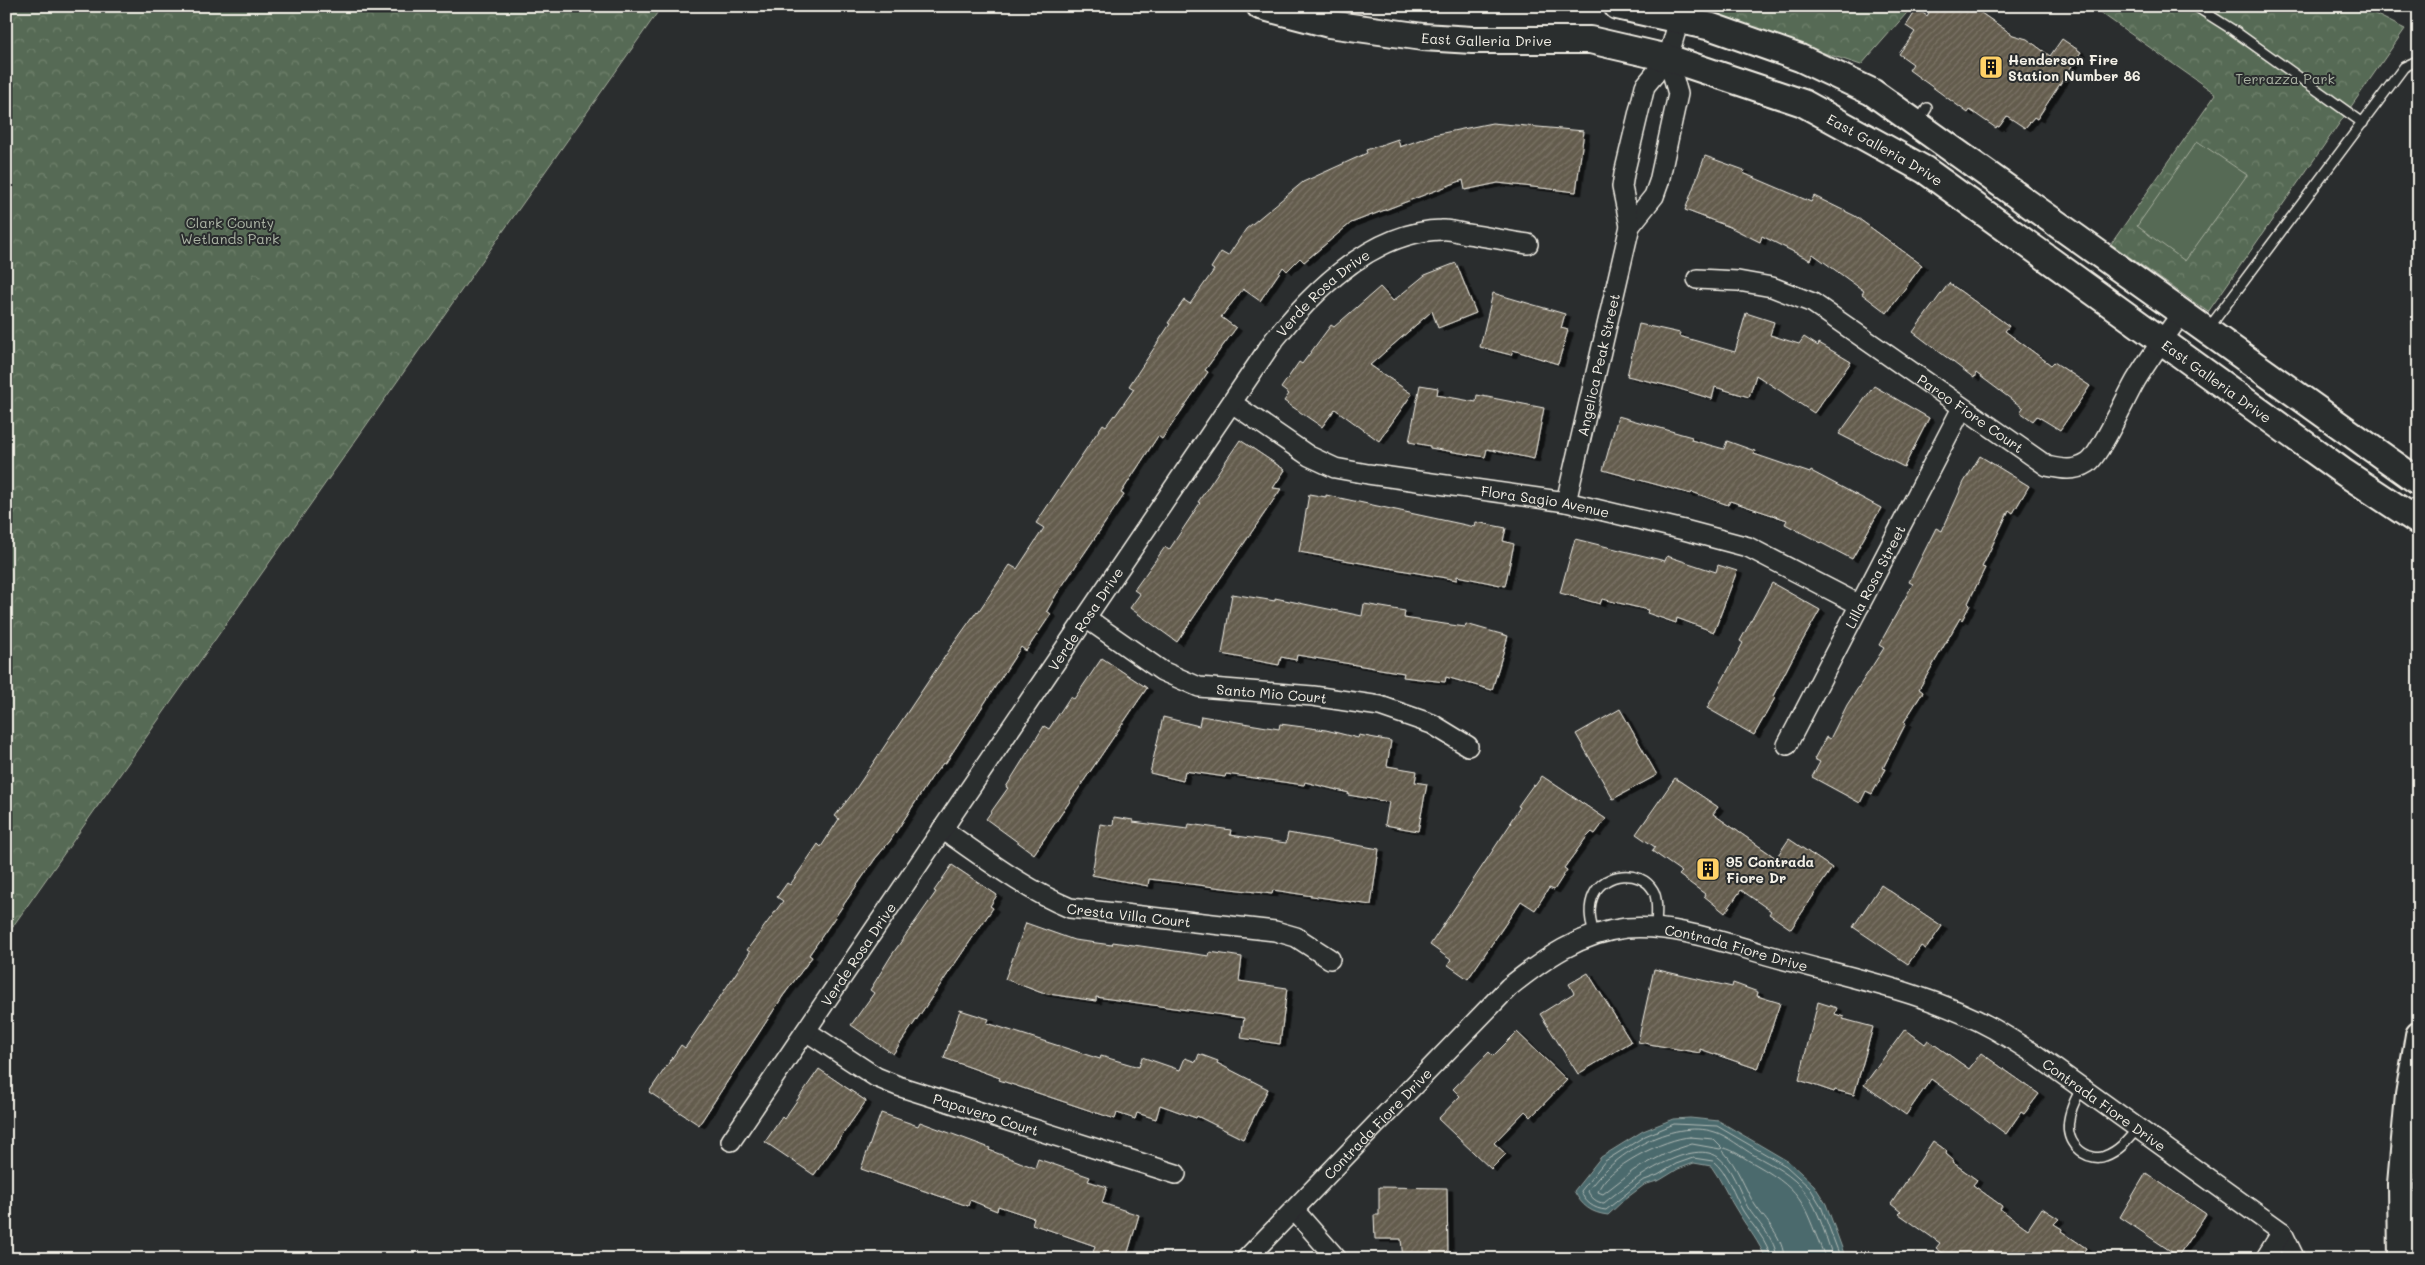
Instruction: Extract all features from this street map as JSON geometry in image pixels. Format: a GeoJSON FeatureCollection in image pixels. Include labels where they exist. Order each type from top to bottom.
{"type":"FeatureCollection","features":[{"type":"Feature","properties":{"kind":"main road","name":"East Galleria Drive"},"geometry":{"type":"LineString","coordinates":[[1260,6],[1329,24],[1423,37],[1472,40],[1590,40],[1668,58],[1802,103],[1925,170],[2251,405],[2419,522]]}},
{"type":"Feature","properties":{"kind":"main road"},"geometry":{"type":"LineString","coordinates":[[1617,6],[1680,17],[1800,58],[1922,116],[2080,242],[2419,482]]}},
{"type":"Feature","properties":{"kind":"main road"},"geometry":{"type":"LineString","coordinates":[[1895,153],[1922,116]]}},
{"type":"Feature","properties":{"kind":"main road"},"geometry":{"type":"LineString","coordinates":[[2061,268],[2080,242]]}},
{"type":"Feature","properties":{"kind":"main road"},"geometry":{"type":"LineString","coordinates":[[2186,358],[2206,331]]}},
{"type":"Feature","properties":{"kind":"main road"},"geometry":{"type":"LineString","coordinates":[[2251,405],[2271,377]]}},
{"type":"Feature","properties":{"kind":"main road"},"geometry":{"type":"LineString","coordinates":[[2402,1259],[2401,1184],[2409,1095],[2419,1035]]}},
{"type":"Feature","properties":{"kind":"street","name":"Angelica Peak Street"},"geometry":{"type":"LineString","coordinates":[[1566,502],[1630,226],[1622,187],[1624,174],[1645,86],[1668,58],[1680,17]]}},
{"type":"Feature","properties":{"kind":"street","name":"Angelica Peak Street"},"geometry":{"type":"LineString","coordinates":[[1630,226],[1654,196],[1661,172],[1678,94],[1668,58]]}},
{"type":"Feature","properties":{"kind":"street","name":"Verde Rosa Drive"},"geometry":{"type":"LineString","coordinates":[[731,1141],[1274,340],[1301,306],[1331,279],[1366,255],[1404,237],[1442,230],[1528,244]]}},
{"type":"Feature","properties":{"kind":"street","name":"Parco Fiore Court"},"geometry":{"type":"LineString","coordinates":[[1697,279],[1738,281],[1772,287],[1813,303],[2047,466],[2065,470],[2077,468],[2090,462],[2101,448],[2136,380],[2182,313]]}},
{"type":"Feature","properties":{"kind":"street","name":"Flora Sagio Avenue"},"geometry":{"type":"LineString","coordinates":[[1232,403],[1309,456],[1335,468],[1566,502],[1748,548],[1860,605]]}},
{"type":"Feature","properties":{"kind":"street","name":"Lilla Rosa Street"},"geometry":{"type":"LineString","coordinates":[[1787,745],[1962,408]]}},
{"type":"Feature","properties":{"kind":"street","name":"Santo Mio Court"},"geometry":{"type":"LineString","coordinates":[[1086,618],[1162,671],[1199,687],[1313,696],[1380,706],[1432,724],[1468,746]]}},
{"type":"Feature","properties":{"kind":"street","name":"Cresta Villa Court"},"geometry":{"type":"LineString","coordinates":[[942,829],[1042,896],[1070,908],[1275,931],[1296,937],[1330,959]]}},
{"type":"Feature","properties":{"kind":"street","name":"Contrada Fiore Drive"},"geometry":{"type":"LineString","coordinates":[[1246,1259],[1509,986],[1547,957],[1574,942],[1626,928],[1656,929],[1700,936],[1925,999],[1994,1028],[2036,1055],[2282,1232],[2295,1259]]}},
{"type":"Feature","properties":{"kind":"street","name":"Papavero Court"},"geometry":{"type":"LineString","coordinates":[[806,1032],[876,1077],[898,1086],[1176,1174]]}},
{"type":"Feature","properties":{"kind":"street"},"geometry":{"type":"LineString","coordinates":[[1294,1210],[1337,1259]]}},
{"type":"Feature","properties":{"kind":"street"},"geometry":{"type":"LineString","coordinates":[[2265,1259],[2282,1232]]}},
{"type":"Feature","properties":{"kind":"lane"},"geometry":{"type":"LineString","coordinates":[[2195,6],[2233,30],[2363,123]]}},
{"type":"Feature","properties":{"kind":"lane"},"geometry":{"type":"LineString","coordinates":[[2206,331],[2404,67],[2419,60]]}},
{"type":"Feature","properties":{"kind":"lane"},"geometry":{"type":"LineString","coordinates":[[1594,936],[1590,915],[1594,893],[1610,878],[1622,874],[1644,881],[1653,890],[1656,902],[1656,929]]}},
{"type":"Feature","properties":{"kind":"lane"},"geometry":{"type":"LineString","coordinates":[[2081,1089],[2072,1105],[2068,1133],[2073,1145],[2085,1155],[2104,1157],[2125,1144],[2137,1129]]}},
{"type":"Feature","properties":{"kind":"green space","name":"Clark County Wetlands Park"},"geometry":{"type":"Polygon","coordinates":[[[6,6],[662,6],[6,936],[6,6]]]}},
{"type":"Feature","properties":{"kind":"green space"},"geometry":{"type":"Polygon","coordinates":[[[1680,6],[1913,6],[1861,65],[1680,6]]]}},
{"type":"Feature","properties":{"kind":"green space","name":"Terrazza Park"},"geometry":{"type":"Polygon","coordinates":[[[2091,6],[2359,6],[2405,29],[2208,312],[2111,244],[2216,94],[2091,6]]]}},
{"type":"Feature","properties":{"kind":"green space"},"geometry":{"type":"Polygon","coordinates":[[[2197,141],[2247,175],[2185,261],[2137,226],[2197,141]]]}},
{"type":"Feature","properties":{"kind":"water"},"geometry":{"type":"Polygon","coordinates":[[[1690,1118],[1719,1121],[1789,1162],[1814,1185],[1826,1204],[1846,1259],[1766,1259],[1711,1166],[1694,1163],[1678,1169],[1660,1180],[1644,1185],[1608,1215],[1597,1213],[1580,1201],[1574,1191],[1601,1157],[1643,1131],[1673,1119],[1690,1118]]]}},
{"type":"Feature","properties":{"kind":"building","name":"Henderson Fire Station Number 86"},"geometry":{"type":"Polygon","coordinates":[[[1933,6],[1971,6],[2013,35],[2027,39],[2050,56],[2062,39],[2081,52],[2037,119],[2034,117],[2025,128],[2007,116],[1999,127],[1997,126],[1996,128],[1970,110],[1968,113],[1909,70],[1913,64],[1899,54],[1915,32],[1906,26],[1917,9],[1927,16],[1933,6]]]}},
{"type":"Feature","properties":{"kind":"building"},"geometry":{"type":"Polygon","coordinates":[[[1492,123],[1584,131],[1576,192],[1498,183],[1465,190],[1463,180],[1351,223],[1304,262],[1300,258],[1287,271],[1283,267],[1260,301],[1243,289],[1221,317],[1236,328],[1205,370],[1208,372],[1162,439],[1158,436],[1121,493],[1124,495],[1056,595],[1047,611],[1051,614],[1026,651],[1021,647],[945,764],[943,763],[932,777],[890,841],[875,859],[809,955],[812,957],[783,996],[699,1125],[649,1092],[681,1045],[685,1048],[722,994],[750,952],[747,950],[783,901],[777,897],[787,883],[790,885],[818,844],[821,847],[839,819],[835,816],[853,793],[952,646],[1010,565],[1017,569],[1044,528],[1036,523],[1103,424],[1106,426],[1115,416],[1134,389],[1129,386],[1170,324],[1168,323],[1184,300],[1190,304],[1214,270],[1211,268],[1221,252],[1228,256],[1246,229],[1303,182],[1367,153],[1366,150],[1398,139],[1400,147],[1433,135],[1492,123]]]}},
{"type":"Feature","properties":{"kind":"building"},"geometry":{"type":"Polygon","coordinates":[[[1705,156],[1744,170],[1743,173],[1811,202],[1814,196],[1855,216],[1922,265],[1887,313],[1862,294],[1864,291],[1813,254],[1810,260],[1762,236],[1760,242],[1730,227],[1685,210],[1705,156]]]}},
{"type":"Feature","properties":{"kind":"building"},"geometry":{"type":"Polygon","coordinates":[[[1456,263],[1476,313],[1438,328],[1432,311],[1370,365],[1412,394],[1379,441],[1335,409],[1322,427],[1284,401],[1289,394],[1281,388],[1299,362],[1302,364],[1331,325],[1334,327],[1380,287],[1393,301],[1425,275],[1456,263]]]}},
{"type":"Feature","properties":{"kind":"building"},"geometry":{"type":"Polygon","coordinates":[[[1949,283],[2009,326],[2005,331],[2051,365],[2054,362],[2090,386],[2060,430],[2037,416],[2033,421],[2020,412],[2023,408],[1976,373],[1974,378],[1913,332],[1949,283]]]}},
{"type":"Feature","properties":{"kind":"building"},"geometry":{"type":"Polygon","coordinates":[[[1493,293],[1565,314],[1561,328],[1568,330],[1558,364],[1513,350],[1511,355],[1480,347],[1493,293]]]}},
{"type":"Feature","properties":{"kind":"building"},"geometry":{"type":"Polygon","coordinates":[[[1746,313],[1774,322],[1770,335],[1799,344],[1804,337],[1818,346],[1819,343],[1851,362],[1814,413],[1756,375],[1749,397],[1715,387],[1712,399],[1627,376],[1639,324],[1680,333],[1679,336],[1735,352],[1746,313]]]}},
{"type":"Feature","properties":{"kind":"building"},"geometry":{"type":"Polygon","coordinates":[[[1420,385],[1438,388],[1437,395],[1476,402],[1477,395],[1544,408],[1534,459],[1487,449],[1485,457],[1430,448],[1430,446],[1409,442],[1420,385]]]}},
{"type":"Feature","properties":{"kind":"building"},"geometry":{"type":"Polygon","coordinates":[[[1874,386],[1929,418],[1904,467],[1839,434],[1874,386]]]}},
{"type":"Feature","properties":{"kind":"building"},"geometry":{"type":"Polygon","coordinates":[[[1618,416],[1692,437],[1691,440],[1724,449],[1727,441],[1755,451],[1754,454],[1810,473],[1811,471],[1881,508],[1852,559],[1785,524],[1787,520],[1730,501],[1728,505],[1692,492],[1691,494],[1603,470],[1618,416]]]}},
{"type":"Feature","properties":{"kind":"building"},"geometry":{"type":"Polygon","coordinates":[[[1240,440],[1285,470],[1273,488],[1281,489],[1177,642],[1130,608],[1140,594],[1134,590],[1165,547],[1169,550],[1200,503],[1198,502],[1240,440]]]}},
{"type":"Feature","properties":{"kind":"building"},"geometry":{"type":"Polygon","coordinates":[[[1980,456],[2029,486],[2013,513],[2009,510],[1982,567],[1985,568],[1968,603],[1970,605],[1962,620],[1960,618],[1919,689],[1923,692],[1904,722],[1906,723],[1883,768],[1886,769],[1872,794],[1866,791],[1860,803],[1812,777],[1820,762],[1814,759],[1826,737],[1830,739],[1847,705],[1884,648],[1879,645],[1913,584],[1909,582],[1936,528],[1942,531],[1964,482],[1980,456]]]}},
{"type":"Feature","properties":{"kind":"building"},"geometry":{"type":"Polygon","coordinates":[[[1309,494],[1326,497],[1326,495],[1475,527],[1476,522],[1506,528],[1503,541],[1514,544],[1505,586],[1457,576],[1457,580],[1299,552],[1309,494]]]}},
{"type":"Feature","properties":{"kind":"building"},"geometry":{"type":"Polygon","coordinates":[[[1575,539],[1665,561],[1667,556],[1716,572],[1718,565],[1737,571],[1714,632],[1677,618],[1676,623],[1647,613],[1648,610],[1602,599],[1600,604],[1560,593],[1575,539]]]}},
{"type":"Feature","properties":{"kind":"building"},"geometry":{"type":"Polygon","coordinates":[[[1772,583],[1820,610],[1791,661],[1773,696],[1775,698],[1754,735],[1707,708],[1743,643],[1740,641],[1772,583]]]}},
{"type":"Feature","properties":{"kind":"building"},"geometry":{"type":"Polygon","coordinates":[[[1232,594],[1275,601],[1275,598],[1362,616],[1364,604],[1405,611],[1404,618],[1465,627],[1466,624],[1508,636],[1492,690],[1446,677],[1445,682],[1403,677],[1404,673],[1297,655],[1296,660],[1281,657],[1279,665],[1222,654],[1232,594]]]}},
{"type":"Feature","properties":{"kind":"building"},"geometry":{"type":"Polygon","coordinates":[[[1102,658],[1147,688],[1034,854],[986,819],[1008,788],[1006,787],[1044,726],[1049,729],[1070,697],[1074,699],[1102,658]]]}},
{"type":"Feature","properties":{"kind":"building"},"geometry":{"type":"Polygon","coordinates":[[[1620,709],[1657,775],[1613,799],[1576,734],[1620,709]]]}},
{"type":"Feature","properties":{"kind":"building"},"geometry":{"type":"Polygon","coordinates":[[[1201,716],[1279,729],[1280,724],[1326,730],[1358,738],[1359,735],[1391,741],[1387,766],[1417,771],[1415,782],[1427,784],[1418,831],[1385,825],[1389,802],[1348,795],[1349,793],[1305,782],[1304,785],[1226,774],[1225,777],[1185,771],[1183,781],[1150,773],[1163,717],[1199,726],[1201,716]]]}},
{"type":"Feature","properties":{"kind":"building"},"geometry":{"type":"Polygon","coordinates":[[[1542,776],[1606,819],[1595,834],[1592,832],[1586,838],[1564,868],[1567,870],[1554,890],[1549,888],[1535,910],[1521,901],[1468,979],[1448,965],[1451,960],[1430,945],[1511,823],[1520,807],[1518,806],[1542,776]]]}},
{"type":"Feature","properties":{"kind":"building"},"geometry":{"type":"Polygon","coordinates":[[[1675,778],[1718,807],[1713,814],[1776,858],[1789,839],[1832,868],[1791,929],[1769,914],[1771,911],[1741,890],[1725,913],[1704,896],[1705,894],[1679,875],[1682,872],[1652,851],[1655,847],[1636,834],[1675,778]]]}},
{"type":"Feature","properties":{"kind":"building"},"geometry":{"type":"Polygon","coordinates":[[[1114,817],[1133,820],[1133,822],[1188,829],[1189,824],[1231,830],[1230,835],[1286,843],[1288,833],[1379,849],[1371,905],[1273,890],[1272,894],[1149,879],[1148,886],[1092,875],[1100,824],[1113,826],[1114,817]]]}},
{"type":"Feature","properties":{"kind":"building"},"geometry":{"type":"Polygon","coordinates":[[[952,865],[997,895],[990,906],[993,908],[893,1054],[851,1025],[874,993],[870,990],[891,956],[936,892],[934,891],[952,865]]]}},
{"type":"Feature","properties":{"kind":"building"},"geometry":{"type":"Polygon","coordinates":[[[1881,885],[1942,926],[1926,949],[1921,946],[1908,964],[1853,927],[1881,885]]]}},
{"type":"Feature","properties":{"kind":"building"},"geometry":{"type":"Polygon","coordinates":[[[1026,923],[1074,940],[1112,945],[1113,942],[1209,956],[1210,952],[1242,957],[1239,981],[1287,988],[1280,1044],[1241,1038],[1244,1018],[1096,997],[1096,1001],[1042,993],[1005,979],[1026,923]]]}},
{"type":"Feature","properties":{"kind":"building"},"geometry":{"type":"Polygon","coordinates":[[[1654,969],[1732,987],[1733,983],[1758,992],[1757,996],[1780,1003],[1758,1069],[1700,1049],[1700,1053],[1638,1042],[1654,969]]]}},
{"type":"Feature","properties":{"kind":"building"},"geometry":{"type":"Polygon","coordinates":[[[1588,973],[1631,1042],[1578,1074],[1540,1014],[1574,993],[1569,984],[1588,973]]]}},
{"type":"Feature","properties":{"kind":"building"},"geometry":{"type":"Polygon","coordinates":[[[1818,1002],[1837,1008],[1835,1014],[1844,1017],[1843,1019],[1873,1027],[1854,1095],[1835,1090],[1834,1092],[1799,1080],[1818,1002]]]}},
{"type":"Feature","properties":{"kind":"building"},"geometry":{"type":"Polygon","coordinates":[[[960,1010],[989,1019],[987,1023],[1100,1059],[1101,1056],[1139,1067],[1142,1057],[1180,1070],[1185,1058],[1196,1062],[1199,1054],[1218,1061],[1217,1063],[1268,1089],[1243,1139],[1197,1116],[1196,1118],[1160,1105],[1156,1119],[1137,1113],[1135,1119],[1117,1113],[1115,1119],[999,1080],[1000,1078],[944,1058],[960,1010]]]}},
{"type":"Feature","properties":{"kind":"building"},"geometry":{"type":"Polygon","coordinates":[[[1905,1029],[1925,1044],[1928,1040],[1969,1069],[1981,1053],[2039,1094],[2024,1114],[2021,1112],[2006,1134],[1931,1079],[1906,1115],[1864,1085],[1905,1029]]]}},
{"type":"Feature","properties":{"kind":"building"},"geometry":{"type":"Polygon","coordinates":[[[1517,1032],[1567,1080],[1531,1117],[1525,1111],[1494,1143],[1506,1154],[1491,1169],[1438,1119],[1460,1096],[1453,1089],[1489,1052],[1493,1056],[1517,1032]]]}},
{"type":"Feature","properties":{"kind":"building"},"geometry":{"type":"Polygon","coordinates":[[[819,1069],[866,1101],[814,1175],[765,1142],[782,1117],[784,1119],[819,1069]]]}},
{"type":"Feature","properties":{"kind":"building"},"geometry":{"type":"Polygon","coordinates":[[[881,1113],[918,1126],[920,1122],[990,1148],[989,1150],[1035,1168],[1038,1159],[1090,1177],[1088,1181],[1107,1187],[1102,1203],[1139,1215],[1126,1259],[1112,1259],[1093,1253],[1095,1246],[1032,1224],[1034,1218],[998,1206],[997,1211],[970,1200],[968,1206],[861,1169],[881,1113]]]}},
{"type":"Feature","properties":{"kind":"building"},"geometry":{"type":"Polygon","coordinates":[[[1933,1141],[1947,1151],[1946,1154],[1953,1160],[1952,1162],[1977,1180],[1973,1185],[2002,1206],[2000,1209],[2028,1229],[2042,1208],[2059,1219],[2054,1224],[2086,1248],[2079,1259],[1951,1259],[1936,1248],[1940,1243],[1899,1214],[1901,1212],[1891,1204],[1933,1141]]]}},
{"type":"Feature","properties":{"kind":"building"},"geometry":{"type":"Polygon","coordinates":[[[2146,1173],[2206,1214],[2178,1256],[2120,1217],[2146,1173]]]}},
{"type":"Feature","properties":{"kind":"building"},"geometry":{"type":"Polygon","coordinates":[[[1379,1187],[1447,1188],[1448,1259],[1403,1259],[1401,1239],[1375,1239],[1374,1215],[1379,1215],[1379,1187]]]}},
{"type":"Feature","properties":{"kind":"place","name":"Henderson Fire Station Number 86"},"geometry":{"type":"Point","coordinates":[1991,67]}},
{"type":"Feature","properties":{"kind":"place","name":"95 Contrada Fiore Dr"},"geometry":{"type":"Point","coordinates":[1708,869]}}]}
